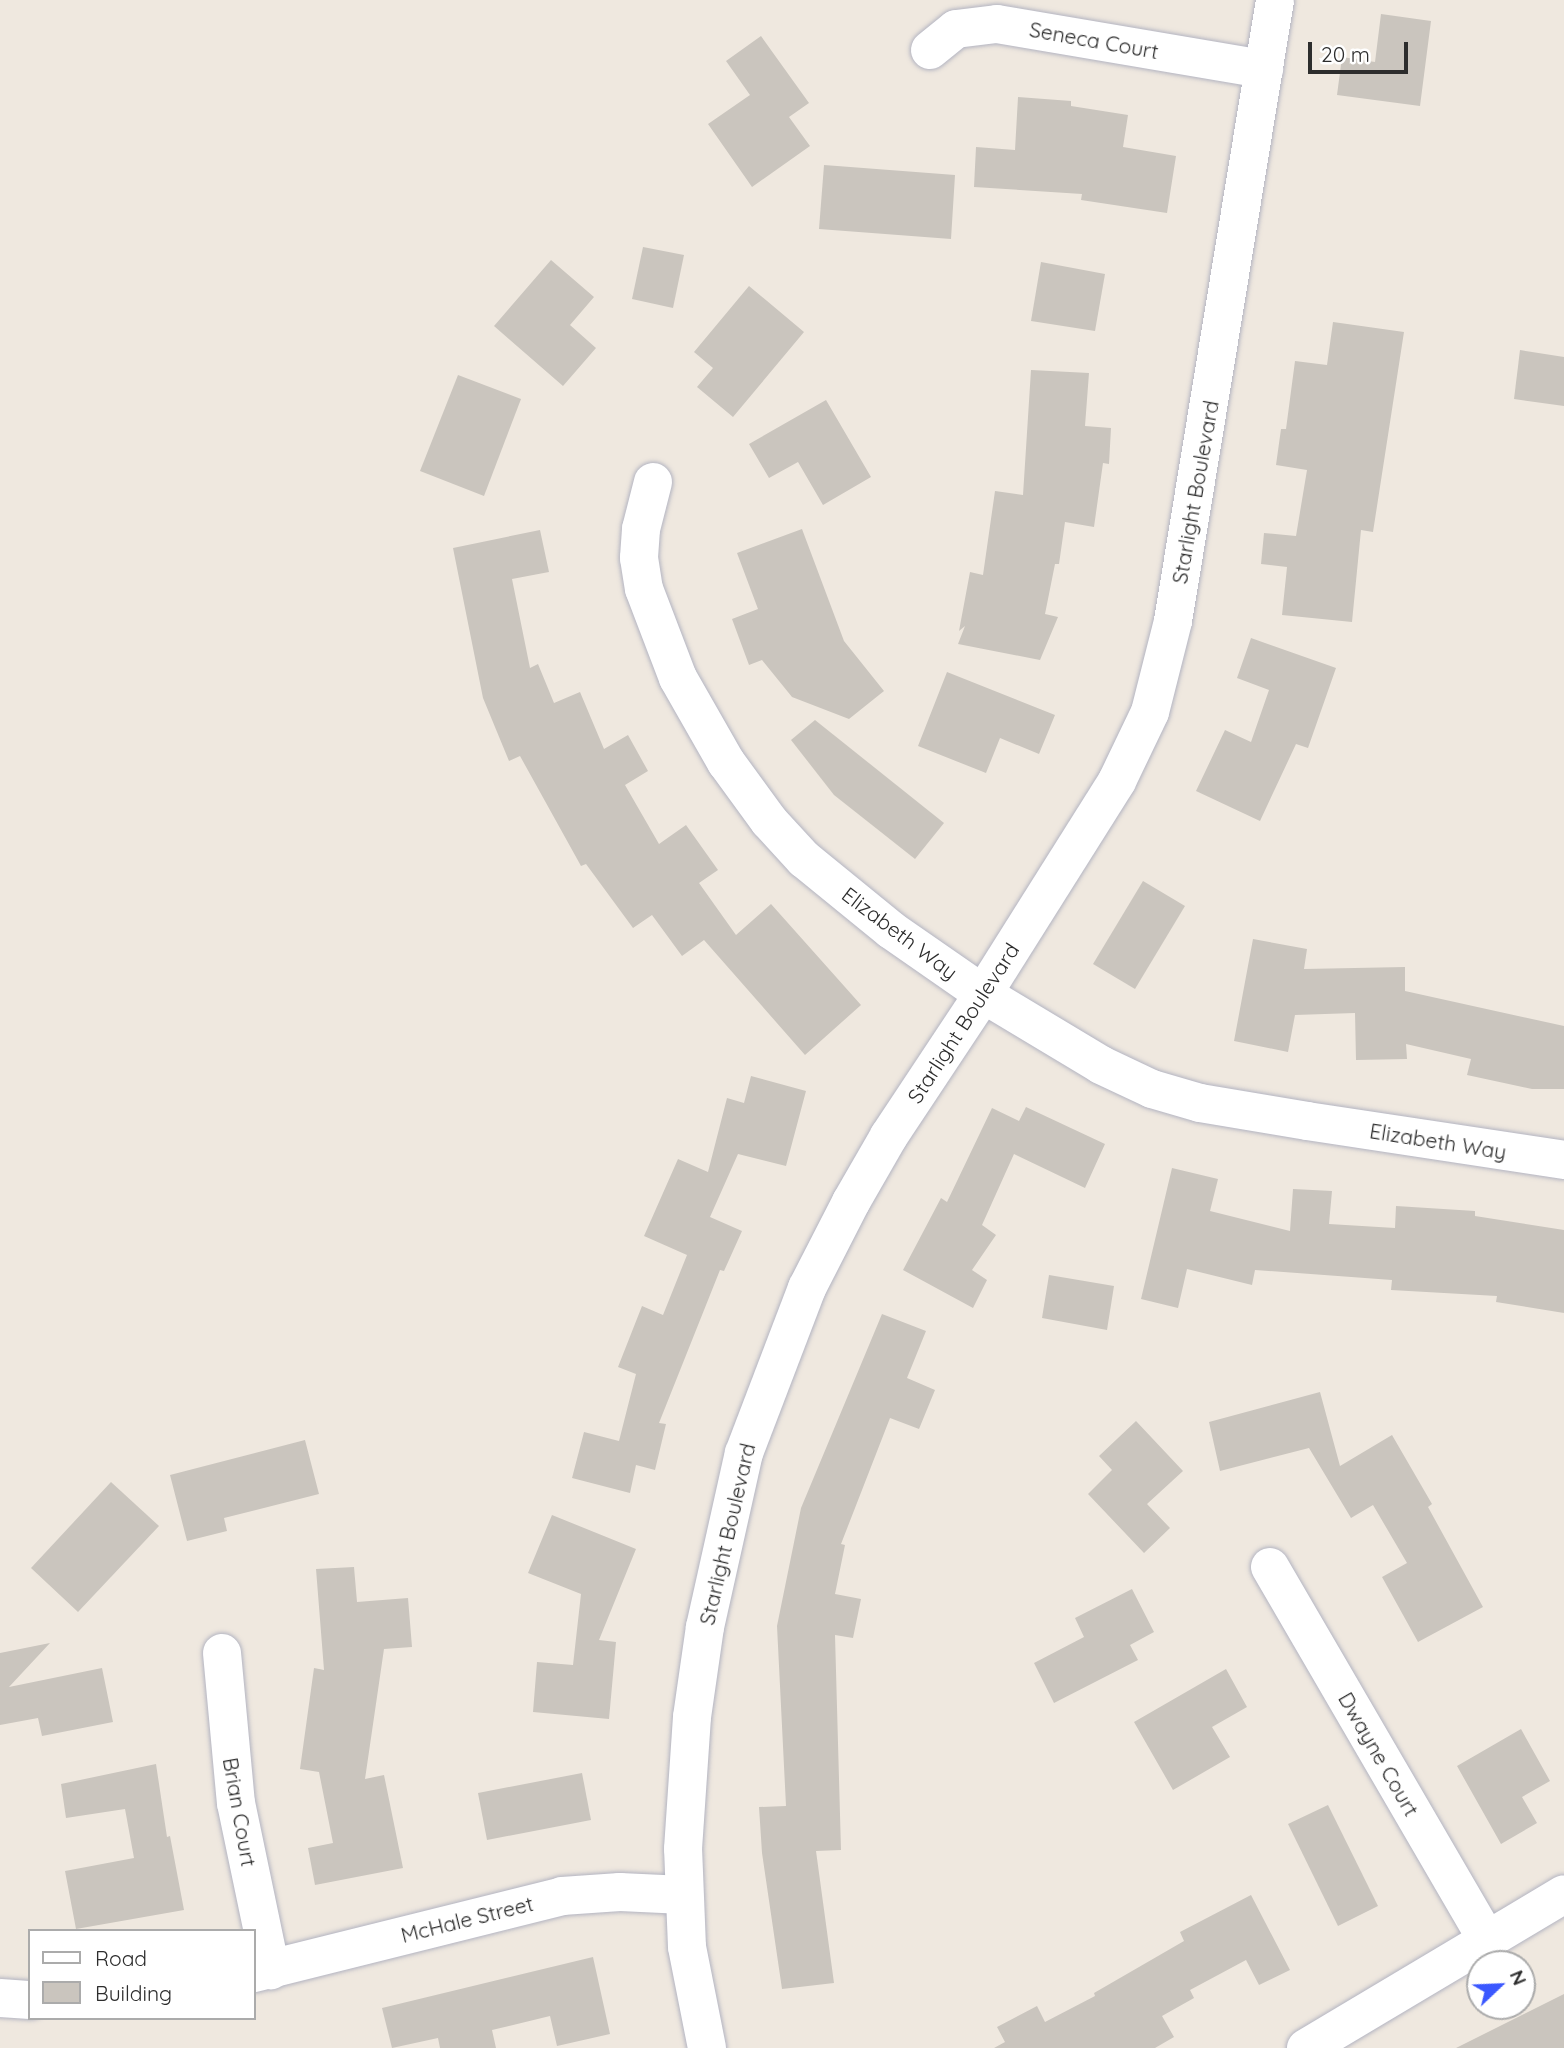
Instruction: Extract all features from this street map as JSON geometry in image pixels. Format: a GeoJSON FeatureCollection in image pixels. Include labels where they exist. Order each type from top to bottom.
{"type":"FeatureCollection","features":[{"type":"Feature","properties":{"kind":"street","name":"Starlight Boulevard"},"geometry":{"type":"LineString","coordinates":[[707,2048],[689,1960],[684,1895],[691,1730],[698,1670],[718,1559],[748,1440],[807,1288],[838,1226],[889,1136],[983,994],[1117,781],[1137,743],[1160,680],[1229,294],[1275,0]]}},
{"type":"Feature","properties":{"kind":"street","name":"Seneca Court"},"geometry":{"type":"LineString","coordinates":[[930,50],[956,29],[997,24],[1264,69]]}},
{"type":"Feature","properties":{"kind":"street","name":"Elizabeth Way"},"geometry":{"type":"LineString","coordinates":[[653,482],[641,529],[639,558],[644,589],[678,678],[726,762],[769,821],[804,859],[891,930],[983,994],[1101,1065],[1152,1089],[1200,1103],[1564,1160]]}},
{"type":"Feature","properties":{"kind":"street","name":"Dwayne Court"},"geometry":{"type":"LineString","coordinates":[[1270,1567],[1488,1941]]}},
{"type":"Feature","properties":{"kind":"street","name":"Brian Court"},"geometry":{"type":"LineString","coordinates":[[222,1653],[236,1804],[255,1929]]}},
{"type":"Feature","properties":{"kind":"street","name":"McHale Street"},"geometry":{"type":"LineString","coordinates":[[262,1971],[562,1896],[620,1892],[684,1895]]}},
{"type":"Feature","properties":{"kind":"street"},"geometry":{"type":"LineString","coordinates":[[1306,2048],[1564,1894]]}},
{"type":"Feature","properties":{"kind":"street","name":"Brian Court"},"geometry":{"type":"LineString","coordinates":[[256,1932],[262,1971]]}},
{"type":"Feature","properties":{"kind":"street"},"geometry":{"type":"LineString","coordinates":[[0,1998],[28,2000]]}},
{"type":"Feature","properties":{"kind":"building"},"geometry":{"type":"Polygon","coordinates":[[[1381,14],[1431,21],[1420,106],[1337,95],[1342,57],[1375,62],[1381,14]]]}},
{"type":"Feature","properties":{"kind":"building"},"geometry":{"type":"Polygon","coordinates":[[[761,36],[809,103],[789,117],[810,146],[752,187],[708,124],[750,95],[726,61],[761,36]]]}},
{"type":"Feature","properties":{"kind":"building"},"geometry":{"type":"Polygon","coordinates":[[[1018,97],[1071,101],[1071,106],[1128,115],[1123,147],[1176,156],[1167,213],[1081,200],[1082,194],[974,187],[976,147],[1015,150],[1018,97]]]}},
{"type":"Feature","properties":{"kind":"building"},"geometry":{"type":"Polygon","coordinates":[[[824,165],[955,175],[951,239],[819,229],[824,165]]]}},
{"type":"Feature","properties":{"kind":"building"},"geometry":{"type":"Polygon","coordinates":[[[643,247],[684,255],[673,308],[632,299],[643,247]]]}},
{"type":"Feature","properties":{"kind":"building"},"geometry":{"type":"Polygon","coordinates":[[[551,260],[594,297],[570,325],[596,348],[563,386],[494,326],[551,260]]]}},
{"type":"Feature","properties":{"kind":"building"},"geometry":{"type":"Polygon","coordinates":[[[1041,262],[1105,274],[1095,331],[1031,321],[1041,262]]]}},
{"type":"Feature","properties":{"kind":"building"},"geometry":{"type":"Polygon","coordinates":[[[749,286],[804,332],[733,417],[697,387],[713,368],[694,352],[749,286]]]}},
{"type":"Feature","properties":{"kind":"building"},"geometry":{"type":"Polygon","coordinates":[[[1333,322],[1404,332],[1373,532],[1361,530],[1352,622],[1282,615],[1287,567],[1261,564],[1264,533],[1296,536],[1307,470],[1276,465],[1281,429],[1286,429],[1295,361],[1327,365],[1333,322]]]}},
{"type":"Feature","properties":{"kind":"building"},"geometry":{"type":"Polygon","coordinates":[[[1520,350],[1564,357],[1564,406],[1514,399],[1520,350]]]}},
{"type":"Feature","properties":{"kind":"building"},"geometry":{"type":"Polygon","coordinates":[[[1031,370],[1089,373],[1085,426],[1111,428],[1109,464],[1103,463],[1094,527],[1065,522],[1059,564],[1055,564],[1045,614],[1058,617],[1040,660],[958,644],[965,626],[959,631],[970,572],[983,575],[995,491],[1023,495],[1031,370]]]}},
{"type":"Feature","properties":{"kind":"building"},"geometry":{"type":"Polygon","coordinates":[[[458,375],[521,399],[484,496],[420,471],[458,375]]]}},
{"type":"Feature","properties":{"kind":"building"},"geometry":{"type":"Polygon","coordinates":[[[826,400],[871,477],[823,505],[798,462],[769,478],[749,444],[826,400]]]}},
{"type":"Feature","properties":{"kind":"building"},"geometry":{"type":"Polygon","coordinates":[[[802,529],[844,641],[884,691],[849,719],[792,697],[762,660],[749,665],[732,619],[758,609],[737,553],[802,529]]]}},
{"type":"Feature","properties":{"kind":"building"},"geometry":{"type":"Polygon","coordinates":[[[540,530],[549,572],[512,579],[530,668],[538,664],[554,703],[580,692],[604,749],[628,735],[648,771],[625,785],[659,844],[686,825],[718,870],[699,883],[736,935],[771,904],[861,1005],[805,1055],[704,940],[682,956],[652,915],[633,928],[586,864],[581,866],[520,756],[509,761],[483,698],[453,548],[540,530]]]}},
{"type":"Feature","properties":{"kind":"building"},"geometry":{"type":"Polygon","coordinates":[[[1251,638],[1336,668],[1308,748],[1296,744],[1260,821],[1196,791],[1225,730],[1251,742],[1269,690],[1237,678],[1251,638]]]}},
{"type":"Feature","properties":{"kind":"building"},"geometry":{"type":"Polygon","coordinates":[[[947,672],[1055,715],[1039,754],[1000,738],[986,773],[918,746],[947,672]]]}},
{"type":"Feature","properties":{"kind":"building"},"geometry":{"type":"Polygon","coordinates":[[[815,720],[944,823],[915,859],[834,795],[791,740],[815,720]]]}},
{"type":"Feature","properties":{"kind":"building"},"geometry":{"type":"Polygon","coordinates":[[[1143,881],[1185,906],[1135,989],[1093,964],[1143,881]]]}},
{"type":"Feature","properties":{"kind":"building"},"geometry":{"type":"Polygon","coordinates":[[[1253,939],[1307,949],[1304,969],[1405,967],[1405,991],[1564,1026],[1564,1089],[1532,1089],[1467,1075],[1471,1059],[1406,1044],[1407,1059],[1356,1060],[1355,1013],[1295,1015],[1288,1052],[1234,1041],[1253,939]]]}},
{"type":"Feature","properties":{"kind":"building"},"geometry":{"type":"Polygon","coordinates":[[[751,1076],[806,1091],[786,1166],[738,1154],[710,1217],[742,1231],[724,1271],[720,1270],[659,1423],[666,1424],[655,1470],[636,1465],[630,1493],[572,1478],[584,1432],[619,1441],[636,1374],[618,1367],[642,1306],[663,1315],[687,1255],[644,1236],[678,1159],[708,1172],[727,1098],[744,1103],[751,1076]]]}},
{"type":"Feature","properties":{"kind":"building"},"geometry":{"type":"Polygon","coordinates":[[[1026,1107],[1105,1144],[1085,1188],[1014,1154],[982,1225],[996,1235],[972,1270],[987,1280],[973,1308],[903,1270],[941,1198],[947,1202],[992,1108],[1019,1121],[1026,1107]]]}},
{"type":"Feature","properties":{"kind":"building"},"geometry":{"type":"Polygon","coordinates":[[[1172,1168],[1218,1179],[1210,1211],[1290,1231],[1293,1189],[1332,1191],[1329,1224],[1395,1228],[1396,1206],[1475,1211],[1475,1216],[1564,1230],[1564,1313],[1496,1302],[1497,1296],[1391,1290],[1392,1280],[1255,1270],[1252,1285],[1187,1269],[1178,1308],[1141,1299],[1172,1168]]]}},
{"type":"Feature","properties":{"kind":"building"},"geometry":{"type":"Polygon","coordinates":[[[1049,1275],[1114,1286],[1107,1330],[1042,1318],[1049,1275]]]}},
{"type":"Feature","properties":{"kind":"building"},"geometry":{"type":"Polygon","coordinates":[[[882,1314],[926,1331],[907,1378],[935,1390],[919,1429],[890,1418],[841,1544],[845,1545],[835,1594],[861,1599],[853,1638],[835,1635],[841,1850],[816,1851],[834,1983],[782,1989],[762,1853],[759,1807],[786,1806],[777,1626],[801,1508],[882,1314]]]}},
{"type":"Feature","properties":{"kind":"building"},"geometry":{"type":"Polygon","coordinates":[[[1320,1392],[1340,1466],[1392,1435],[1432,1504],[1428,1507],[1483,1607],[1418,1642],[1382,1577],[1407,1563],[1373,1505],[1351,1518],[1309,1448],[1220,1471],[1209,1422],[1320,1392]]]}},
{"type":"Feature","properties":{"kind":"building"},"geometry":{"type":"Polygon","coordinates":[[[1136,1421],[1183,1471],[1147,1504],[1170,1528],[1144,1553],[1088,1494],[1112,1470],[1099,1456],[1136,1421]]]}},
{"type":"Feature","properties":{"kind":"building"},"geometry":{"type":"Polygon","coordinates":[[[305,1440],[319,1494],[224,1518],[227,1531],[187,1541],[170,1475],[305,1440]]]}},
{"type":"Feature","properties":{"kind":"building"},"geometry":{"type":"Polygon","coordinates":[[[111,1482],[159,1526],[78,1612],[31,1568],[111,1482]]]}},
{"type":"Feature","properties":{"kind":"building"},"geometry":{"type":"Polygon","coordinates":[[[552,1515],[636,1549],[599,1640],[616,1642],[609,1719],[533,1712],[537,1662],[573,1665],[581,1594],[528,1573],[552,1515]]]}},
{"type":"Feature","properties":{"kind":"building"},"geometry":{"type":"Polygon","coordinates":[[[354,1567],[357,1602],[408,1598],[412,1647],[384,1649],[365,1779],[384,1775],[403,1868],[315,1885],[308,1848],[333,1843],[319,1772],[300,1769],[314,1668],[324,1670],[316,1569],[354,1567]]]}},
{"type":"Feature","properties":{"kind":"building"},"geometry":{"type":"Polygon","coordinates":[[[1132,1589],[1154,1632],[1130,1645],[1138,1660],[1054,1703],[1034,1663],[1084,1637],[1075,1618],[1132,1589]]]}},
{"type":"Feature","properties":{"kind":"building"},"geometry":{"type":"Polygon","coordinates":[[[50,1643],[9,1687],[102,1668],[113,1722],[42,1736],[38,1718],[0,1725],[0,1653],[50,1643]]]}},
{"type":"Feature","properties":{"kind":"building"},"geometry":{"type":"Polygon","coordinates":[[[1226,1669],[1247,1707],[1212,1727],[1230,1757],[1173,1790],[1134,1722],[1226,1669]]]}},
{"type":"Feature","properties":{"kind":"building"},"geometry":{"type":"Polygon","coordinates":[[[1521,1729],[1550,1781],[1522,1797],[1537,1823],[1501,1844],[1457,1766],[1521,1729]]]}},
{"type":"Feature","properties":{"kind":"building"},"geometry":{"type":"Polygon","coordinates":[[[156,1764],[167,1837],[170,1836],[184,1910],[76,1929],[65,1871],[134,1858],[125,1809],[66,1818],[61,1784],[156,1764]]]}},
{"type":"Feature","properties":{"kind":"building"},"geometry":{"type":"Polygon","coordinates":[[[582,1773],[591,1820],[487,1840],[478,1793],[582,1773]]]}},
{"type":"Feature","properties":{"kind":"building"},"geometry":{"type":"Polygon","coordinates":[[[1328,1805],[1378,1906],[1338,1926],[1288,1824],[1328,1805]]]}},
{"type":"Feature","properties":{"kind":"building"},"geometry":{"type":"Polygon","coordinates":[[[1251,1895],[1290,1970],[1259,1985],[1246,1960],[1190,1990],[1194,1998],[1162,2016],[1174,2037],[1155,2048],[994,2048],[1005,2042],[997,2027],[1037,2006],[1045,2022],[1095,1996],[1094,1993],[1184,1941],[1180,1932],[1251,1895]]]}},
{"type":"Feature","properties":{"kind":"building"},"geometry":{"type":"Polygon","coordinates":[[[593,1957],[610,2034],[557,2046],[550,2016],[492,2030],[496,2048],[440,2048],[438,2038],[392,2048],[382,2008],[593,1957]]]}},
{"type":"Feature","properties":{"kind":"building"},"geometry":{"type":"Polygon","coordinates":[[[1564,1994],[1564,2048],[1456,2048],[1512,2020],[1536,2020],[1536,2008],[1564,1994]]]}}]}
